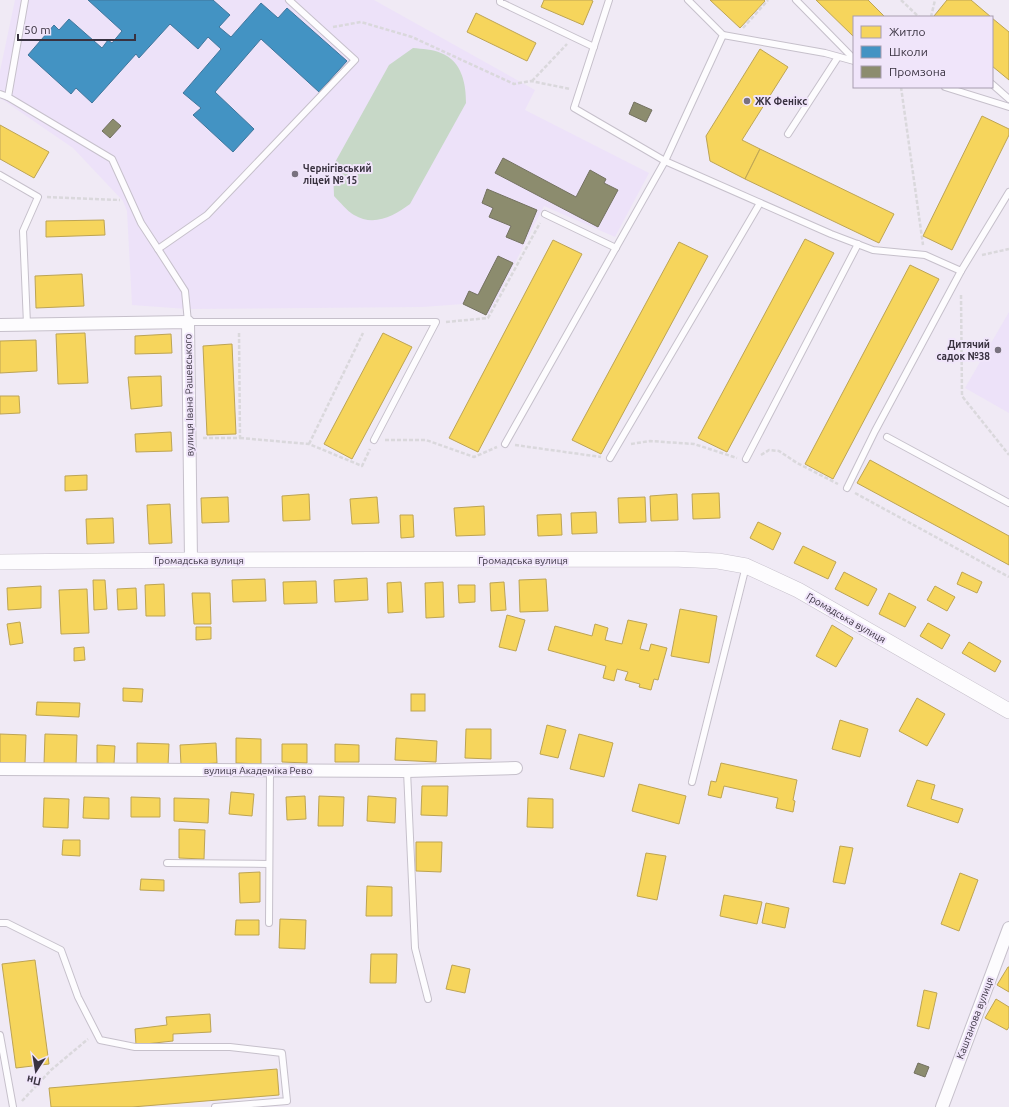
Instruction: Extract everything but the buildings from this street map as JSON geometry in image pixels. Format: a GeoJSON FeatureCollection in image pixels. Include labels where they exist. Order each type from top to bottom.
{"type":"FeatureCollection","features":[{"type":"Feature","properties":{"kind":"street","name":"вулиця Івана Рашевського"},"geometry":{"type":"LineString","coordinates":[[0,325],[188,322],[190,560]]}},
{"type":"Feature","properties":{"kind":"street","name":"Громадська вулиця"},"geometry":{"type":"LineString","coordinates":[[0,562],[673,559],[718,561],[746,566],[798,590],[1009,711]]}},
{"type":"Feature","properties":{"kind":"street","name":"вулиця Академіка Рево"},"geometry":{"type":"LineString","coordinates":[[0,769],[407,771],[516,768]]}},
{"type":"Feature","properties":{"kind":"street","name":"Каштанова вулиця"},"geometry":{"type":"LineString","coordinates":[[942,1107],[1009,928]]}},
{"type":"Feature","properties":{"kind":"lane"},"geometry":{"type":"LineString","coordinates":[[8,97],[26,0]]}},
{"type":"Feature","properties":{"kind":"lane"},"geometry":{"type":"LineString","coordinates":[[158,249],[207,215],[355,60],[289,0]]}},
{"type":"Feature","properties":{"kind":"lane"},"geometry":{"type":"LineString","coordinates":[[500,0],[500,2],[594,46]]}},
{"type":"Feature","properties":{"kind":"lane"},"geometry":{"type":"LineString","coordinates":[[609,0],[574,108],[665,161],[760,203],[873,250],[925,255],[961,270]]}},
{"type":"Feature","properties":{"kind":"lane"},"geometry":{"type":"LineString","coordinates":[[688,0],[723,35],[736,36],[853,60]]}},
{"type":"Feature","properties":{"kind":"lane"},"geometry":{"type":"LineString","coordinates":[[796,0],[853,59]]}},
{"type":"Feature","properties":{"kind":"lane"},"geometry":{"type":"LineString","coordinates":[[505,444],[665,161],[723,35]]}},
{"type":"Feature","properties":{"kind":"lane"},"geometry":{"type":"LineString","coordinates":[[788,134],[838,57]]}},
{"type":"Feature","properties":{"kind":"lane"},"geometry":{"type":"LineString","coordinates":[[993,85],[1009,99]]}},
{"type":"Feature","properties":{"kind":"lane"},"geometry":{"type":"LineString","coordinates":[[948,88],[1009,106]]}},
{"type":"Feature","properties":{"kind":"lane"},"geometry":{"type":"LineString","coordinates":[[0,94],[8,97],[112,159],[141,223],[185,291],[188,322],[436,322],[374,440]]}},
{"type":"Feature","properties":{"kind":"lane"},"geometry":{"type":"LineString","coordinates":[[0,175],[38,197],[23,231],[27,324]]}},
{"type":"Feature","properties":{"kind":"lane"},"geometry":{"type":"LineString","coordinates":[[847,488],[961,270],[1009,192]]}},
{"type":"Feature","properties":{"kind":"lane"},"geometry":{"type":"LineString","coordinates":[[610,458],[760,203]]}},
{"type":"Feature","properties":{"kind":"lane"},"geometry":{"type":"LineString","coordinates":[[546,214],[616,248]]}},
{"type":"Feature","properties":{"kind":"lane"},"geometry":{"type":"LineString","coordinates":[[746,459],[858,244]]}},
{"type":"Feature","properties":{"kind":"lane"},"geometry":{"type":"LineString","coordinates":[[887,437],[1009,503]]}},
{"type":"Feature","properties":{"kind":"lane"},"geometry":{"type":"LineString","coordinates":[[692,782],[746,566]]}},
{"type":"Feature","properties":{"kind":"lane"},"geometry":{"type":"LineString","coordinates":[[268,923],[270,770]]}},
{"type":"Feature","properties":{"kind":"lane"},"geometry":{"type":"LineString","coordinates":[[407,771],[415,948],[428,999]]}},
{"type":"Feature","properties":{"kind":"lane"},"geometry":{"type":"LineString","coordinates":[[167,863],[269,864]]}},
{"type":"Feature","properties":{"kind":"lane"},"geometry":{"type":"LineString","coordinates":[[0,923],[7,923],[61,950],[78,997],[100,1040],[135,1047],[230,1047],[282,1054],[287,1101],[215,1107]]}},
{"type":"Feature","properties":{"kind":"lane"},"geometry":{"type":"LineString","coordinates":[[0,1035],[13,1107]]}},
{"type":"Feature","properties":{"kind":"path"},"geometry":{"type":"LineString","coordinates":[[736,36],[768,0]]}},
{"type":"Feature","properties":{"kind":"path"},"geometry":{"type":"LineString","coordinates":[[901,0],[918,16]]}},
{"type":"Feature","properties":{"kind":"path"},"geometry":{"type":"LineString","coordinates":[[931,16],[935,0]]}},
{"type":"Feature","properties":{"kind":"path"},"geometry":{"type":"LineString","coordinates":[[321,29],[361,22],[412,37],[514,84],[531,81],[579,91]]}},
{"type":"Feature","properties":{"kind":"path"},"geometry":{"type":"LineString","coordinates":[[531,81],[574,37]]}},
{"type":"Feature","properties":{"kind":"path"},"geometry":{"type":"LineString","coordinates":[[901,88],[925,255]]}},
{"type":"Feature","properties":{"kind":"path"},"geometry":{"type":"LineString","coordinates":[[38,197],[131,200]]}},
{"type":"Feature","properties":{"kind":"path"},"geometry":{"type":"LineString","coordinates":[[436,322],[488,318],[546,214]]}},
{"type":"Feature","properties":{"kind":"path"},"geometry":{"type":"LineString","coordinates":[[968,259],[1009,249]]}},
{"type":"Feature","properties":{"kind":"path"},"geometry":{"type":"LineString","coordinates":[[961,270],[962,396],[1009,455]]}},
{"type":"Feature","properties":{"kind":"path"},"geometry":{"type":"LineString","coordinates":[[239,322],[240,438]]}},
{"type":"Feature","properties":{"kind":"path"},"geometry":{"type":"LineString","coordinates":[[309,444],[368,322]]}},
{"type":"Feature","properties":{"kind":"path"},"geometry":{"type":"LineString","coordinates":[[189,438],[240,438],[309,444],[362,466],[374,440],[426,440],[474,457],[505,444],[610,458]]}},
{"type":"Feature","properties":{"kind":"path"},"geometry":{"type":"LineString","coordinates":[[616,447],[650,441],[694,444],[734,458],[746,459],[753,459],[769,450],[779,451],[797,463],[847,488],[1009,577]]}},
{"type":"Feature","properties":{"kind":"path"},"geometry":{"type":"LineString","coordinates":[[22,1102],[51,1070],[96,1033]]}},
{"type":"Feature","properties":{"kind":"shaded area","name":"Чернігівський ліцей № 15"},"geometry":{"type":"Polygon","coordinates":[[[15,0],[374,0],[535,90],[525,110],[649,173],[615,237],[544,206],[489,314],[463,304],[423,307],[187,309],[132,305],[127,211],[123,201],[73,148],[0,98],[0,71],[15,0]]]}},
{"type":"Feature","properties":{"kind":"shaded area","name":"Дитячий садок №38"},"geometry":{"type":"Polygon","coordinates":[[[1009,312],[1009,413],[965,388],[1009,312]]]}},
{"type":"Feature","properties":{"kind":"green space"},"geometry":{"type":"Polygon","coordinates":[[[413,48],[427,49],[438,52],[454,62],[458,67],[464,81],[466,103],[410,204],[391,216],[384,218],[369,220],[361,218],[349,211],[334,196],[333,166],[389,65],[413,48]]]}},
{"type":"Feature","properties":{"kind":"place","name":"ЖК Фенікс"},"geometry":{"type":"Point","coordinates":[747,101]}},
{"type":"Feature","properties":{"kind":"place","name":"Чернігівський ліцей № 15"},"geometry":{"type":"Point","coordinates":[295,174]}},
{"type":"Feature","properties":{"kind":"place","name":"Дитячий садок №38"},"geometry":{"type":"Point","coordinates":[998,350]}}]}
